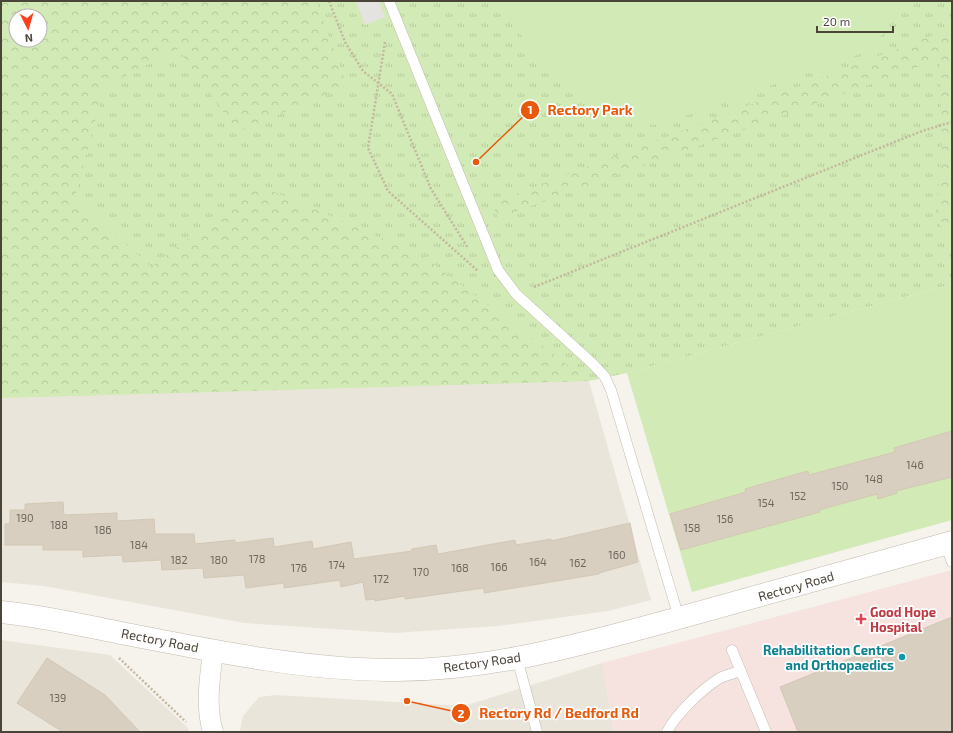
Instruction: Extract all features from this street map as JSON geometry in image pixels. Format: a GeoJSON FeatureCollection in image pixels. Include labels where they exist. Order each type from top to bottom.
{"type":"FeatureCollection","features":[{"type":"Feature","properties":{"kind":"street","name":"Rectory Road"},"geometry":{"type":"LineString","coordinates":[[1,612],[36,616],[213,651],[288,663],[387,670],[449,668],[517,658],[593,642],[680,618],[950,549]]}},
{"type":"Feature","properties":{"kind":"street"},"geometry":{"type":"LineString","coordinates":[[212,728],[208,717],[208,695],[213,651]]}},
{"type":"Feature","properties":{"kind":"lane"},"geometry":{"type":"LineString","coordinates":[[390,3],[498,270],[516,294],[594,364],[608,383],[680,618]]}},
{"type":"Feature","properties":{"kind":"lane"},"geometry":{"type":"LineString","coordinates":[[732,650],[766,732]]}},
{"type":"Feature","properties":{"kind":"lane"},"geometry":{"type":"LineString","coordinates":[[517,658],[537,732]]}},
{"type":"Feature","properties":{"kind":"lane"},"geometry":{"type":"LineString","coordinates":[[667,732],[672,722],[701,693],[720,678],[741,671]]}},
{"type":"Feature","properties":{"kind":"path"},"geometry":{"type":"LineString","coordinates":[[329,1],[345,42],[363,71],[392,94],[431,189],[471,254]]}},
{"type":"Feature","properties":{"kind":"path"},"geometry":{"type":"LineString","coordinates":[[390,3],[368,148],[388,191],[482,274],[479,266]]}},
{"type":"Feature","properties":{"kind":"path"},"geometry":{"type":"LineString","coordinates":[[516,294],[922,131],[952,122]]}},
{"type":"Feature","properties":{"kind":"path"},"geometry":{"type":"LineString","coordinates":[[119,632],[115,655],[187,723],[212,728]]}},
{"type":"Feature","properties":{"kind":"shaded area"},"geometry":{"type":"Polygon","coordinates":[[[356,1],[379,1],[385,17],[365,25],[356,1]]]}},
{"type":"Feature","properties":{"kind":"shaded area"},"geometry":{"type":"Polygon","coordinates":[[[589,381],[651,600],[608,611],[498,626],[394,633],[244,623],[44,586],[1,582],[1,398],[589,381]]]}},
{"type":"Feature","properties":{"kind":"shaded area","name":"Good Hope Hospital"},"geometry":{"type":"Polygon","coordinates":[[[952,570],[952,732],[614,732],[602,663],[952,570]]]}},
{"type":"Feature","properties":{"kind":"shaded area"},"geometry":{"type":"Polygon","coordinates":[[[1,640],[110,655],[188,728],[189,732],[1,732],[1,640]]]}},
{"type":"Feature","properties":{"kind":"shaded area"},"geometry":{"type":"Polygon","coordinates":[[[602,663],[614,732],[241,732],[240,730],[243,716],[259,697],[276,695],[464,706],[602,663]]]}},
{"type":"Feature","properties":{"kind":"green space"},"geometry":{"type":"Polygon","coordinates":[[[1,1],[952,1],[952,284],[627,373],[589,381],[1,398],[1,1]]]}},
{"type":"Feature","properties":{"kind":"green space"},"geometry":{"type":"Polygon","coordinates":[[[1,1],[316,1],[347,85],[238,132],[178,49],[104,87],[75,197],[151,267],[258,185],[423,256],[589,381],[1,398],[1,1]]]}},
{"type":"Feature","properties":{"kind":"green space"},"geometry":{"type":"Polygon","coordinates":[[[497,1],[900,1],[895,17],[871,50],[662,124],[646,125],[633,124],[603,113],[542,64],[497,1]]]}},
{"type":"Feature","properties":{"kind":"green space"},"geometry":{"type":"Polygon","coordinates":[[[952,28],[952,240],[935,219],[942,151],[940,59],[498,218],[492,203],[952,28]]]}},
{"type":"Feature","properties":{"kind":"green space"},"geometry":{"type":"Polygon","coordinates":[[[952,284],[952,520],[692,592],[627,373],[952,284]]]}},
{"type":"Feature","properties":{"kind":"building"},"geometry":{"type":"Polygon","coordinates":[[[952,431],[952,477],[896,491],[897,493],[878,499],[877,494],[819,510],[820,512],[681,550],[670,514],[746,492],[745,489],[808,471],[809,475],[895,452],[894,448],[952,431]]]}},
{"type":"Feature","properties":{"kind":"building"},"geometry":{"type":"Polygon","coordinates":[[[63,502],[64,515],[117,513],[117,521],[154,519],[155,534],[194,534],[195,544],[235,540],[235,543],[273,538],[274,547],[312,541],[313,549],[351,542],[354,559],[412,551],[412,549],[436,545],[438,554],[515,540],[516,545],[551,539],[551,541],[630,523],[638,562],[599,574],[484,593],[484,588],[405,599],[405,596],[375,601],[375,599],[366,600],[363,582],[341,587],[340,580],[284,588],[284,583],[246,588],[244,575],[204,578],[203,568],[162,570],[161,560],[123,562],[122,555],[83,557],[83,550],[43,550],[43,545],[5,545],[5,524],[10,524],[10,510],[25,510],[25,504],[63,502]]]}},
{"type":"Feature","properties":{"kind":"building","name":"Rehabilitation Centre and Orthopaedics"},"geometry":{"type":"Polygon","coordinates":[[[952,617],[952,732],[798,732],[780,687],[952,617]]]}},
{"type":"Feature","properties":{"kind":"building"},"geometry":{"type":"Polygon","coordinates":[[[47,658],[105,695],[140,732],[63,732],[17,703],[47,658]]]}},
{"type":"Feature","properties":{"kind":"place","name":"Rectory Park"},"geometry":{"type":"Point","coordinates":[476,162]}},
{"type":"Feature","properties":{"kind":"place","name":"Good Hope Hospital"},"geometry":{"type":"Point","coordinates":[861,619]}},
{"type":"Feature","properties":{"kind":"place","name":"Rehabilitation Centre and Orthopaedics"},"geometry":{"type":"Point","coordinates":[902,657]}},
{"type":"Feature","properties":{"kind":"place","name":"Rectory Rd / Bedford Rd"},"geometry":{"type":"Point","coordinates":[407,701]}}]}
